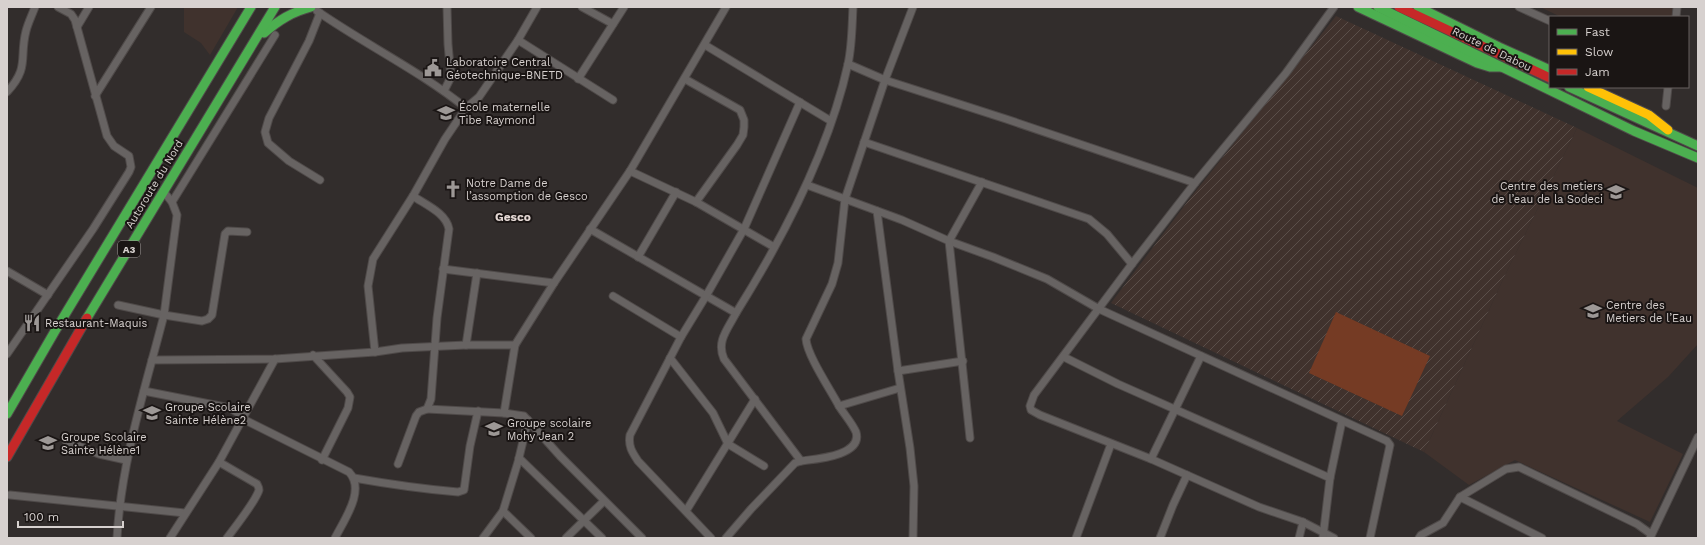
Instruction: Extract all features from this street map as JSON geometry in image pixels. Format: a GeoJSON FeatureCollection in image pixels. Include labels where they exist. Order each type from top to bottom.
{"type":"FeatureCollection","features":[{"type":"Feature","properties":{"kind":"main road","name":"Autoroute du Nord"},"geometry":{"type":"LineString","coordinates":[[7,414],[55,331],[251,7]]}},
{"type":"Feature","properties":{"kind":"main road","name":"Autoroute du Nord"},"geometry":{"type":"LineString","coordinates":[[7,457],[65,355],[275,7]]}},
{"type":"Feature","properties":{"kind":"main road"},"geometry":{"type":"LineString","coordinates":[[254,42],[272,25],[285,17],[302,9],[311,7]]}},
{"type":"Feature","properties":{"kind":"main road"},"geometry":{"type":"LineString","coordinates":[[1358,7],[1477,63],[1490,67],[1502,67]]}},
{"type":"Feature","properties":{"kind":"main road","name":"Route de Dabou"},"geometry":{"type":"LineString","coordinates":[[1399,7],[1549,78]]}},
{"type":"Feature","properties":{"kind":"main road"},"geometry":{"type":"LineString","coordinates":[[1418,7],[1549,70]]}},
{"type":"Feature","properties":{"kind":"main road","name":"Route de Dabou"},"geometry":{"type":"LineString","coordinates":[[1381,9],[1634,130],[1698,158]]}},
{"type":"Feature","properties":{"kind":"main road"},"geometry":{"type":"LineString","coordinates":[[1571,88],[1698,146]]}},
{"type":"Feature","properties":{"kind":"main road"},"geometry":{"type":"LineString","coordinates":[[1590,88],[1649,115],[1674,134]]}},
{"type":"Feature","properties":{"kind":"street"},"geometry":{"type":"LineString","coordinates":[[7,92],[15,84],[21,72],[24,58],[26,30],[35,7]]}},
{"type":"Feature","properties":{"kind":"street"},"geometry":{"type":"LineString","coordinates":[[7,354],[93,229],[129,172],[130,167],[129,156],[109,141],[95,96],[77,27],[71,14],[58,7]]}},
{"type":"Feature","properties":{"kind":"street"},"geometry":{"type":"LineString","coordinates":[[77,27],[89,7]]}},
{"type":"Feature","properties":{"kind":"street"},"geometry":{"type":"LineString","coordinates":[[95,96],[151,7]]}},
{"type":"Feature","properties":{"kind":"street"},"geometry":{"type":"LineString","coordinates":[[311,7],[367,43],[399,61],[444,91],[466,108]]}},
{"type":"Feature","properties":{"kind":"street"},"geometry":{"type":"LineString","coordinates":[[444,91],[451,77],[447,7]]}},
{"type":"Feature","properties":{"kind":"street"},"geometry":{"type":"LineString","coordinates":[[375,352],[369,299],[369,275],[374,259],[466,108],[479,97],[518,40],[537,7]]}},
{"type":"Feature","properties":{"kind":"street"},"geometry":{"type":"LineString","coordinates":[[582,7],[613,24]]}},
{"type":"Feature","properties":{"kind":"street"},"geometry":{"type":"LineString","coordinates":[[578,79],[624,7]]}},
{"type":"Feature","properties":{"kind":"street"},"geometry":{"type":"LineString","coordinates":[[504,412],[515,345],[554,283],[630,170],[685,79],[726,7]]}},
{"type":"Feature","properties":{"kind":"street"},"geometry":{"type":"LineString","coordinates":[[801,461],[724,359],[721,352],[721,342],[807,185],[831,121],[848,64],[853,7]]}},
{"type":"Feature","properties":{"kind":"street"},"geometry":{"type":"LineString","coordinates":[[726,538],[751,509],[791,468],[801,461],[838,455],[849,450],[856,439],[856,433],[839,406],[806,345],[806,339],[835,274],[845,199],[885,80],[913,7]]}},
{"type":"Feature","properties":{"kind":"street"},"geometry":{"type":"LineString","coordinates":[[1334,7],[1286,72],[1195,183],[1132,264],[1064,357],[1034,395],[1030,404],[1031,410],[1040,415],[1151,459],[1259,507],[1304,522],[1323,536],[1334,538]]}},
{"type":"Feature","properties":{"kind":"street"},"geometry":{"type":"LineString","coordinates":[[1519,7],[1531,10],[1549,20]]}},
{"type":"Feature","properties":{"kind":"street"},"geometry":{"type":"LineString","coordinates":[[320,13],[309,41],[269,118],[265,132],[268,143],[289,161],[320,180]]}},
{"type":"Feature","properties":{"kind":"street"},"geometry":{"type":"LineString","coordinates":[[172,202],[275,34]]}},
{"type":"Feature","properties":{"kind":"street"},"geometry":{"type":"LineString","coordinates":[[518,40],[613,100]]}},
{"type":"Feature","properties":{"kind":"street"},"geometry":{"type":"LineString","coordinates":[[705,45],[831,121]]}},
{"type":"Feature","properties":{"kind":"street"},"geometry":{"type":"LineString","coordinates":[[848,64],[885,80],[1195,183]]}},
{"type":"Feature","properties":{"kind":"street"},"geometry":{"type":"LineString","coordinates":[[685,79],[740,110],[744,120],[742,136],[737,145],[696,202]]}},
{"type":"Feature","properties":{"kind":"street"},"geometry":{"type":"LineString","coordinates":[[1666,106],[1668,88]]}},
{"type":"Feature","properties":{"kind":"street"},"geometry":{"type":"LineString","coordinates":[[711,538],[638,461],[629,444],[632,429],[681,337],[744,229],[800,102]]}},
{"type":"Feature","properties":{"kind":"street"},"geometry":{"type":"LineString","coordinates":[[864,142],[1088,219],[1107,234],[1132,264]]}},
{"type":"Feature","properties":{"kind":"street"},"geometry":{"type":"LineString","coordinates":[[630,170],[696,202],[774,247]]}},
{"type":"Feature","properties":{"kind":"street"},"geometry":{"type":"LineString","coordinates":[[970,438],[963,361],[949,241],[982,182]]}},
{"type":"Feature","properties":{"kind":"street"},"geometry":{"type":"LineString","coordinates":[[807,185],[902,220],[949,241],[994,257],[1047,279],[1098,309],[1386,441],[1390,445],[1370,538]]}},
{"type":"Feature","properties":{"kind":"street"},"geometry":{"type":"LineString","coordinates":[[117,538],[119,506],[126,460],[164,315],[176,215],[172,202],[163,191]]}},
{"type":"Feature","properties":{"kind":"street"},"geometry":{"type":"LineString","coordinates":[[638,257],[676,192]]}},
{"type":"Feature","properties":{"kind":"street"},"geometry":{"type":"LineString","coordinates":[[413,196],[442,216],[448,223],[449,229],[435,347],[431,399],[427,409]]}},
{"type":"Feature","properties":{"kind":"street"},"geometry":{"type":"LineString","coordinates":[[877,211],[900,388],[912,466],[913,538]]}},
{"type":"Feature","properties":{"kind":"street"},"geometry":{"type":"LineString","coordinates":[[590,230],[736,313]]}},
{"type":"Feature","properties":{"kind":"street"},"geometry":{"type":"LineString","coordinates":[[118,305],[164,315],[202,321],[210,318],[225,234],[228,231],[247,232]]}},
{"type":"Feature","properties":{"kind":"street"},"geometry":{"type":"LineString","coordinates":[[444,268],[554,283]]}},
{"type":"Feature","properties":{"kind":"street"},"geometry":{"type":"LineString","coordinates":[[7,271],[48,294]]}},
{"type":"Feature","properties":{"kind":"street"},"geometry":{"type":"LineString","coordinates":[[466,345],[478,273]]}},
{"type":"Feature","properties":{"kind":"street"},"geometry":{"type":"LineString","coordinates":[[613,296],[681,337]]}},
{"type":"Feature","properties":{"kind":"street"},"geometry":{"type":"LineString","coordinates":[[152,360],[275,359],[313,355],[375,352],[402,348],[466,345],[515,345]]}},
{"type":"Feature","properties":{"kind":"street"},"geometry":{"type":"LineString","coordinates":[[313,355],[350,397],[348,408],[322,460]]}},
{"type":"Feature","properties":{"kind":"street"},"geometry":{"type":"LineString","coordinates":[[1151,459],[1201,356]]}},
{"type":"Feature","properties":{"kind":"street"},"geometry":{"type":"LineString","coordinates":[[1064,357],[1175,410],[1330,478]]}},
{"type":"Feature","properties":{"kind":"street"},"geometry":{"type":"LineString","coordinates":[[670,358],[713,413],[728,444],[764,466]]}},
{"type":"Feature","properties":{"kind":"street"},"geometry":{"type":"LineString","coordinates":[[170,538],[219,462],[275,359]]}},
{"type":"Feature","properties":{"kind":"street"},"geometry":{"type":"LineString","coordinates":[[898,371],[963,361]]}},
{"type":"Feature","properties":{"kind":"street"},"geometry":{"type":"LineString","coordinates":[[839,406],[900,388]]}},
{"type":"Feature","properties":{"kind":"street"},"geometry":{"type":"LineString","coordinates":[[144,392],[230,408],[238,412],[242,419],[322,460],[349,472],[354,478],[356,484],[355,492],[352,505],[335,538]]}},
{"type":"Feature","properties":{"kind":"street"},"geometry":{"type":"LineString","coordinates":[[686,511],[755,399]]}},
{"type":"Feature","properties":{"kind":"street"},"geometry":{"type":"LineString","coordinates":[[398,464],[416,416],[419,412],[427,409],[504,412],[524,416],[560,456],[642,538]]}},
{"type":"Feature","properties":{"kind":"street"},"geometry":{"type":"LineString","coordinates":[[354,478],[387,482],[410,488],[458,492],[464,490],[470,446],[478,411]]}},
{"type":"Feature","properties":{"kind":"street"},"geometry":{"type":"LineString","coordinates":[[483,538],[503,511],[520,458],[528,420]]}},
{"type":"Feature","properties":{"kind":"street"},"geometry":{"type":"LineString","coordinates":[[1323,536],[1330,478],[1342,421]]}},
{"type":"Feature","properties":{"kind":"street"},"geometry":{"type":"LineString","coordinates":[[1419,538],[1420,535],[1443,523],[1460,497],[1506,469],[1519,467],[1636,524],[1650,536],[1698,437]]}},
{"type":"Feature","properties":{"kind":"street"},"geometry":{"type":"LineString","coordinates":[[66,441],[99,454],[126,460]]}},
{"type":"Feature","properties":{"kind":"street"},"geometry":{"type":"LineString","coordinates":[[1076,538],[1111,444]]}},
{"type":"Feature","properties":{"kind":"street"},"geometry":{"type":"LineString","coordinates":[[520,458],[602,538]]}},
{"type":"Feature","properties":{"kind":"street"},"geometry":{"type":"LineString","coordinates":[[219,462],[257,484],[259,490],[227,538]]}},
{"type":"Feature","properties":{"kind":"street"},"geometry":{"type":"LineString","coordinates":[[1160,538],[1187,475]]}},
{"type":"Feature","properties":{"kind":"street"},"geometry":{"type":"LineString","coordinates":[[10,495],[185,513]]}},
{"type":"Feature","properties":{"kind":"street"},"geometry":{"type":"LineString","coordinates":[[1460,497],[1542,538]]}},
{"type":"Feature","properties":{"kind":"street"},"geometry":{"type":"LineString","coordinates":[[566,538],[604,501]]}},
{"type":"Feature","properties":{"kind":"street"},"geometry":{"type":"LineString","coordinates":[[503,511],[531,538]]}},
{"type":"Feature","properties":{"kind":"street"},"geometry":{"type":"LineString","coordinates":[[1299,538],[1304,522]]}},
{"type":"Feature","properties":{"kind":"shaded area"},"geometry":{"type":"Polygon","coordinates":[[[184,7],[238,7],[210,55],[201,43],[184,32],[184,7]]]}},
{"type":"Feature","properties":{"kind":"shaded area"},"geometry":{"type":"Polygon","coordinates":[[[1540,7],[1673,7],[1673,16],[1559,16],[1540,7]]]}},
{"type":"Feature","properties":{"kind":"shaded area"},"geometry":{"type":"Polygon","coordinates":[[[1336,16],[1577,128],[1504,277],[1424,452],[1111,303],[1191,197],[1336,16]]]}},
{"type":"Feature","properties":{"kind":"shaded area","name":"Centre des Metiers de l’Eau"},"geometry":{"type":"Polygon","coordinates":[[[1577,128],[1698,188],[1698,344],[1668,377],[1617,421],[1683,454],[1650,522],[1515,460],[1469,485],[1424,452],[1504,277],[1577,128]]]}},
{"type":"Feature","properties":{"kind":"shaded area"},"geometry":{"type":"Polygon","coordinates":[[[1336,312],[1430,356],[1402,416],[1309,373],[1336,312]]]}},
{"type":"Feature","properties":{"kind":"traffic: fast"},"geometry":{"type":"LineString","coordinates":[[7,414],[55,331],[251,7]]}},
{"type":"Feature","properties":{"kind":"traffic: fast"},"geometry":{"type":"LineString","coordinates":[[87,318],[275,7]]}},
{"type":"Feature","properties":{"kind":"traffic: fast"},"geometry":{"type":"LineString","coordinates":[[264,33],[286,17],[311,7]]}},
{"type":"Feature","properties":{"kind":"traffic: fast"},"geometry":{"type":"LineString","coordinates":[[1358,7],[1477,63],[1490,67],[1501,67]]}},
{"type":"Feature","properties":{"kind":"traffic: fast"},"geometry":{"type":"LineString","coordinates":[[1378,7],[1634,131],[1698,158]]}},
{"type":"Feature","properties":{"kind":"traffic: fast"},"geometry":{"type":"LineString","coordinates":[[1418,7],[1549,70]]}},
{"type":"Feature","properties":{"kind":"traffic: fast"},"geometry":{"type":"LineString","coordinates":[[1571,88],[1698,146]]}},
{"type":"Feature","properties":{"kind":"traffic: slow"},"geometry":{"type":"LineString","coordinates":[[1590,88],[1649,115],[1668,130]]}},
{"type":"Feature","properties":{"kind":"traffic: jam"},"geometry":{"type":"LineString","coordinates":[[1399,7],[1549,78]]}},
{"type":"Feature","properties":{"kind":"traffic: jam"},"geometry":{"type":"LineString","coordinates":[[7,457],[87,318]]}},
{"type":"Feature","properties":{"kind":"place","name":"Laboratoire Central Géotechnique-BNETD"},"geometry":{"type":"Point","coordinates":[433,68]}},
{"type":"Feature","properties":{"kind":"place","name":"École maternelle Tibe Raymond"},"geometry":{"type":"Point","coordinates":[446,113]}},
{"type":"Feature","properties":{"kind":"place","name":"Notre Dame de l’assomption de Gesco"},"geometry":{"type":"Point","coordinates":[453,189]}},
{"type":"Feature","properties":{"kind":"place","name":"Centre des metiers de l’eau de la Sodeci"},"geometry":{"type":"Point","coordinates":[1616,192]}},
{"type":"Feature","properties":{"kind":"place","name":"Centre des Metiers de l’Eau"},"geometry":{"type":"Point","coordinates":[1593,311]}},
{"type":"Feature","properties":{"kind":"place","name":"Restaurant-Maquis"},"geometry":{"type":"Point","coordinates":[32,323]}},
{"type":"Feature","properties":{"kind":"place","name":"Groupe Scolaire Sainte Hélène2"},"geometry":{"type":"Point","coordinates":[152,413]}},
{"type":"Feature","properties":{"kind":"place","name":"Groupe scolaire Mohy Jean 2"},"geometry":{"type":"Point","coordinates":[494,429]}},
{"type":"Feature","properties":{"kind":"place","name":"Groupe Scolaire Sainte Hélène1"},"geometry":{"type":"Point","coordinates":[48,443]}},
{"type":"Feature","properties":{"kind":"district","name":"Gesco"},"geometry":{"type":"Point","coordinates":[513,217]}}]}
